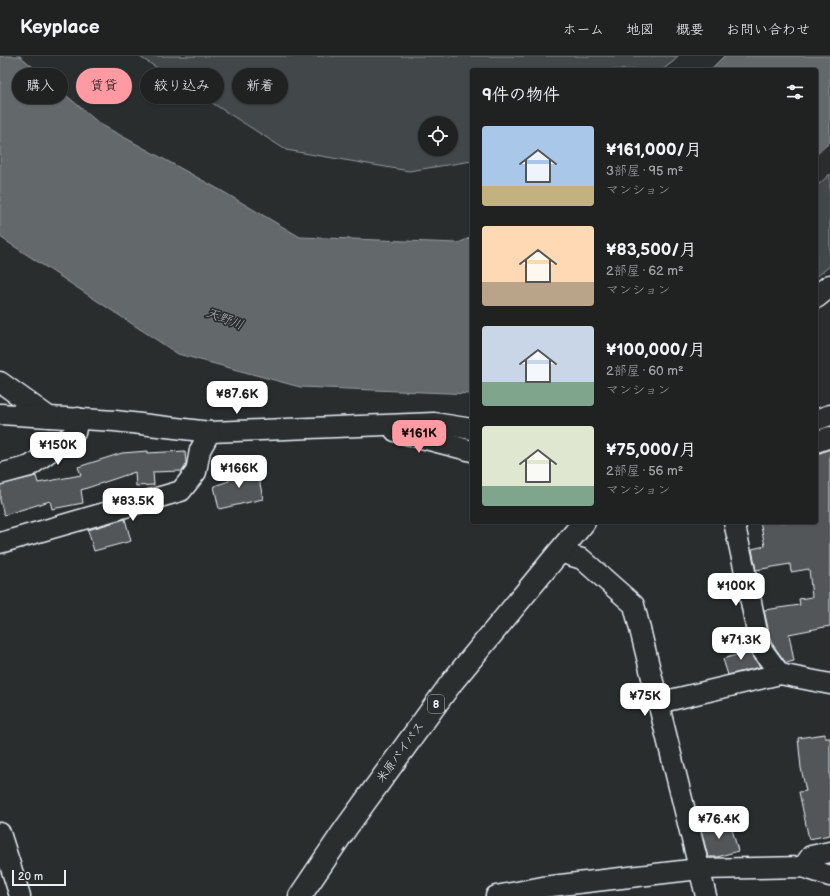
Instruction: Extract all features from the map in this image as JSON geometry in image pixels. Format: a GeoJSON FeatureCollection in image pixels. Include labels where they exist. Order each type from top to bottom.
{"type":"FeatureCollection","features":[{"type":"Feature","properties":{"kind":"highway"},"geometry":{"type":"LineString","coordinates":[[818,296],[830,286]]}},
{"type":"Feature","properties":{"kind":"highway","name":"米原バイパス"},"geometry":{"type":"LineString","coordinates":[[300,896],[346,828],[452,682],[582,524]]}},
{"type":"Feature","properties":{"kind":"street"},"geometry":{"type":"LineString","coordinates":[[0,382],[49,416]]}},
{"type":"Feature","properties":{"kind":"street"},"geometry":{"type":"LineString","coordinates":[[0,414],[115,421],[210,432],[434,423],[470,429]]}},
{"type":"Feature","properties":{"kind":"street"},"geometry":{"type":"LineString","coordinates":[[818,419],[830,415]]}},
{"type":"Feature","properties":{"kind":"street"},"geometry":{"type":"LineString","coordinates":[[0,474],[30,466],[75,433],[78,418]]}},
{"type":"Feature","properties":{"kind":"street"},"geometry":{"type":"LineString","coordinates":[[374,425],[470,450]]}},
{"type":"Feature","properties":{"kind":"street"},"geometry":{"type":"LineString","coordinates":[[0,543],[182,491],[196,472],[200,450],[210,432]]}},
{"type":"Feature","properties":{"kind":"street"},"geometry":{"type":"LineString","coordinates":[[818,441],[830,437]]}},
{"type":"Feature","properties":{"kind":"street"},"geometry":{"type":"LineString","coordinates":[[734,524],[760,647],[780,674]]}},
{"type":"Feature","properties":{"kind":"street"},"geometry":{"type":"LineString","coordinates":[[559,552],[582,559],[634,605],[706,896]]}},
{"type":"Feature","properties":{"kind":"street"},"geometry":{"type":"LineString","coordinates":[[658,702],[780,674],[830,684]]}},
{"type":"Feature","properties":{"kind":"street"},"geometry":{"type":"LineString","coordinates":[[0,833],[20,896]]}},
{"type":"Feature","properties":{"kind":"street"},"geometry":{"type":"LineString","coordinates":[[803,867],[810,856],[830,852]]}},
{"type":"Feature","properties":{"kind":"street"},"geometry":{"type":"LineString","coordinates":[[496,896],[543,887],[699,870],[803,867],[830,876]]}},
{"type":"Feature","properties":{"kind":"shaded area"},"geometry":{"type":"Polygon","coordinates":[[[139,56],[678,56],[665,68],[470,68],[470,161],[409,171],[286,150],[214,104],[224,104],[224,68],[157,68],[139,56]]]}},
{"type":"Feature","properties":{"kind":"shaded area"},"geometry":{"type":"Polygon","coordinates":[[[830,174],[830,266],[818,275],[818,185],[830,174]]]}},
{"type":"Feature","properties":{"kind":"water","name":"天野川"},"geometry":{"type":"Polygon","coordinates":[[[0,56],[20,56],[34,68],[12,68],[12,104],[68,104],[68,97],[100,124],[222,191],[300,237],[458,243],[470,238],[470,394],[300,387],[178,354],[0,237],[0,56]]]}},
{"type":"Feature","properties":{"kind":"water"},"geometry":{"type":"Polygon","coordinates":[[[724,56],[830,56],[830,142],[818,153],[818,68],[712,68],[724,56]]]}},
{"type":"Feature","properties":{"kind":"building"},"geometry":{"type":"Polygon","coordinates":[[[830,449],[830,626],[789,634],[794,661],[786,663],[771,642],[764,610],[800,605],[799,599],[812,597],[809,569],[791,572],[790,564],[756,570],[752,549],[765,546],[760,524],[818,524],[818,453],[830,449]]]}},
{"type":"Feature","properties":{"kind":"building"},"geometry":{"type":"Polygon","coordinates":[[[148,451],[148,453],[185,451],[185,467],[182,471],[153,472],[154,485],[136,486],[135,472],[81,490],[83,503],[52,509],[50,501],[4,515],[0,500],[0,485],[36,476],[38,483],[81,475],[78,467],[122,453],[148,451]]]}},
{"type":"Feature","properties":{"kind":"building"},"geometry":{"type":"Polygon","coordinates":[[[257,468],[263,499],[219,509],[214,486],[229,481],[228,474],[257,468]]]}},
{"type":"Feature","properties":{"kind":"building"},"geometry":{"type":"Polygon","coordinates":[[[125,519],[131,541],[94,551],[88,530],[125,519]]]}},
{"type":"Feature","properties":{"kind":"building"},"geometry":{"type":"Polygon","coordinates":[[[748,644],[751,654],[760,667],[728,675],[723,659],[739,654],[737,647],[748,644]]]}},
{"type":"Feature","properties":{"kind":"building"},"geometry":{"type":"Polygon","coordinates":[[[825,734],[825,738],[830,738],[830,835],[809,839],[799,792],[806,791],[801,768],[798,738],[825,734]]]}},
{"type":"Feature","properties":{"kind":"building"},"geometry":{"type":"Polygon","coordinates":[[[730,822],[738,851],[717,857],[708,857],[701,830],[730,822]]]}}]}
